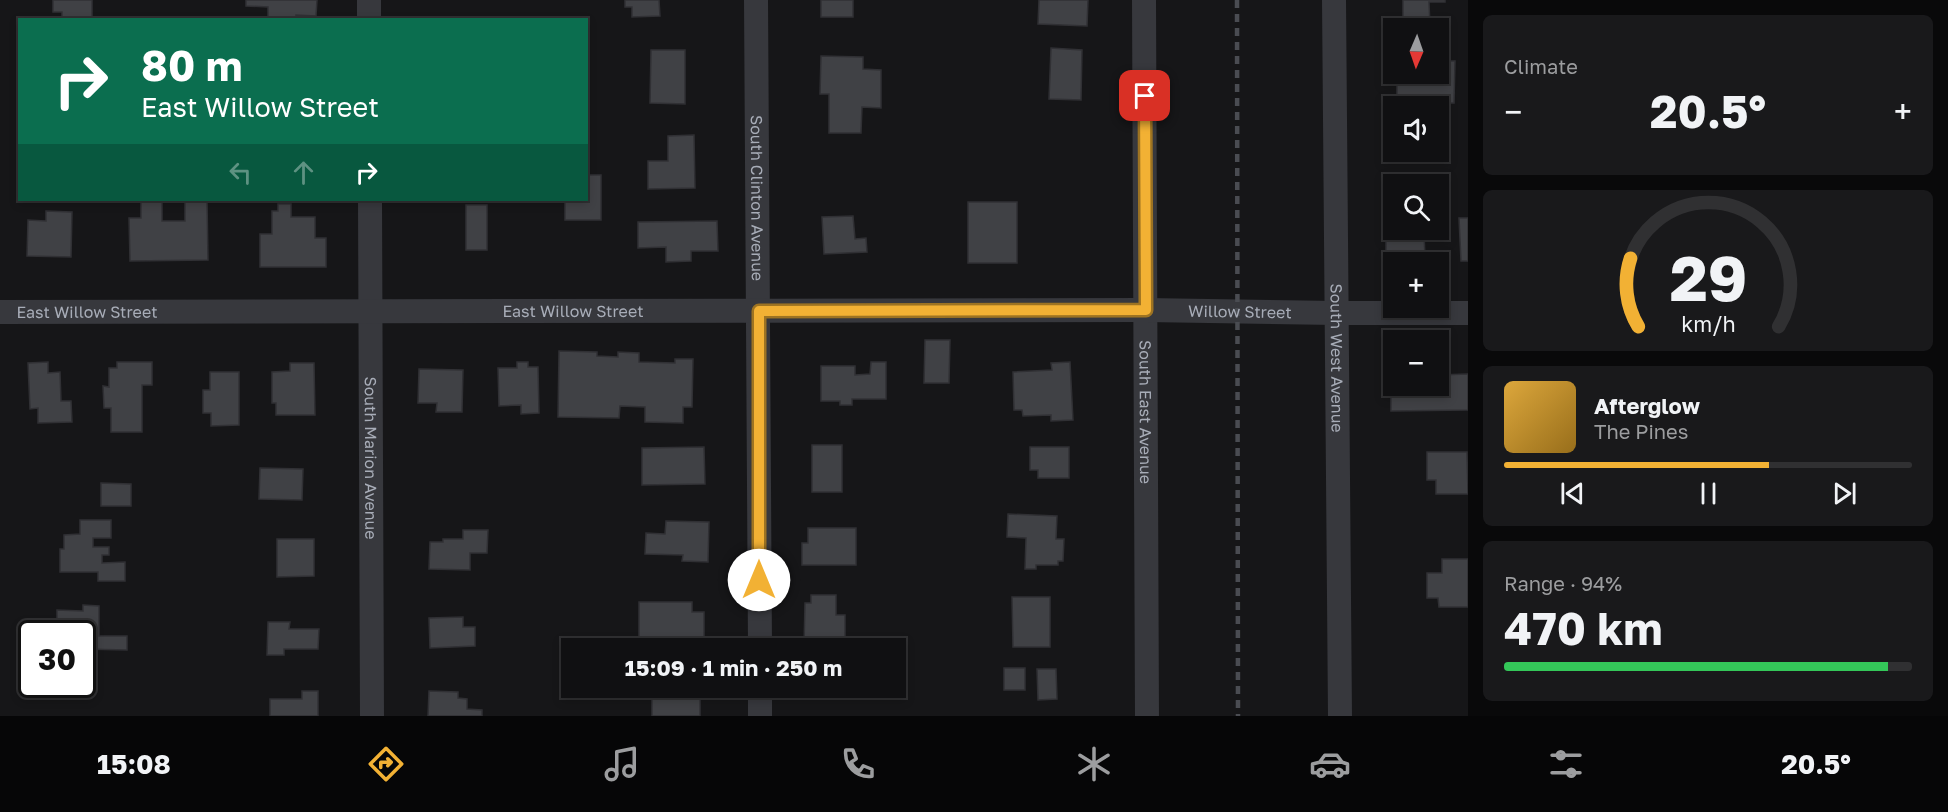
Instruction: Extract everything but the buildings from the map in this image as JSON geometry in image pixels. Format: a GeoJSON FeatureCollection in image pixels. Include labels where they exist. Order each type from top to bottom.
{"type":"FeatureCollection","features":[{"type":"Feature","properties":{"kind":"street"},"geometry":{"type":"LineString","coordinates":[[369,0],[369,18]]}},
{"type":"Feature","properties":{"kind":"street","name":"South Clinton Avenue"},"geometry":{"type":"LineString","coordinates":[[756,0],[760,638]]}},
{"type":"Feature","properties":{"kind":"street","name":"South East Avenue"},"geometry":{"type":"LineString","coordinates":[[1144,0],[1147,716]]}},
{"type":"Feature","properties":{"kind":"street","name":"South West Avenue"},"geometry":{"type":"LineString","coordinates":[[1334,0],[1340,716]]}},
{"type":"Feature","properties":{"kind":"street","name":"South Marion Avenue"},"geometry":{"type":"LineString","coordinates":[[370,201],[372,716]]}},
{"type":"Feature","properties":{"kind":"street","name":"East Willow Street"},"geometry":{"type":"LineString","coordinates":[[0,312],[1146,310]]}},
{"type":"Feature","properties":{"kind":"street","name":"Willow Street"},"geometry":{"type":"LineString","coordinates":[[1146,310],[1336,313],[1468,312]]}},
{"type":"Feature","properties":{"kind":"street"},"geometry":{"type":"LineString","coordinates":[[760,698],[760,716]]}},
{"type":"Feature","properties":{"kind":"railway"},"geometry":{"type":"LineString","coordinates":[[1237,0],[1238,716]]}},
{"type":"Feature","properties":{"kind":"route"},"geometry":{"type":"LineString","coordinates":[[759,580],[759,311],[1146,310],[1145,96]]}}]}
